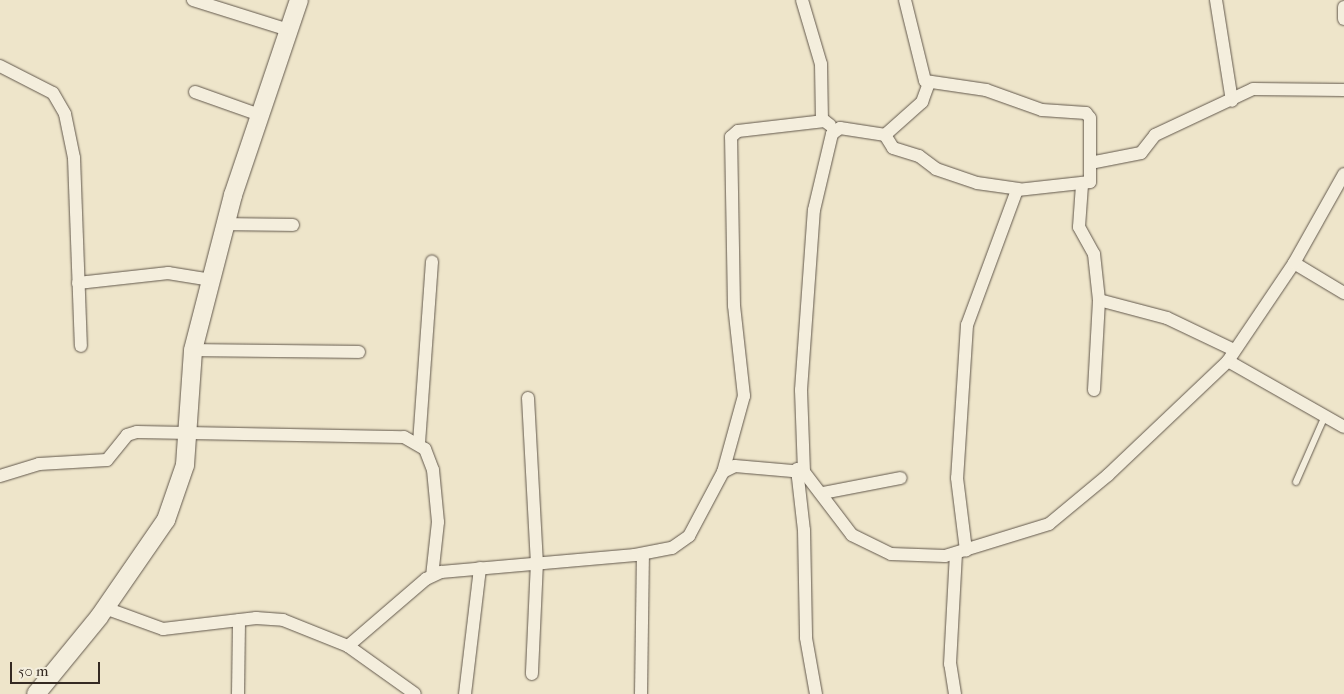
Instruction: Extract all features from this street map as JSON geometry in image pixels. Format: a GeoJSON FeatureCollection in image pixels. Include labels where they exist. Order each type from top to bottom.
{"type":"FeatureCollection","features":[{"type":"Feature","properties":{"kind":"main road"},"geometry":{"type":"LineString","coordinates":[[36,694],[105,608],[166,520],[185,465],[192,350],[225,224],[299,0]]}},
{"type":"Feature","properties":{"kind":"street"},"geometry":{"type":"LineString","coordinates":[[193,0],[289,30]]}},
{"type":"Feature","properties":{"kind":"street"},"geometry":{"type":"LineString","coordinates":[[802,0],[821,64],[824,121]]}},
{"type":"Feature","properties":{"kind":"street"},"geometry":{"type":"LineString","coordinates":[[885,135],[892,147],[919,156],[936,169],[977,183],[1019,189],[1082,186],[1090,182],[1088,113],[1042,110],[986,90],[929,83],[922,78],[905,0]]}},
{"type":"Feature","properties":{"kind":"street"},"geometry":{"type":"LineString","coordinates":[[1216,0],[1232,101]]}},
{"type":"Feature","properties":{"kind":"street"},"geometry":{"type":"LineString","coordinates":[[1344,7],[1344,19]]}},
{"type":"Feature","properties":{"kind":"street"},"geometry":{"type":"LineString","coordinates":[[0,66],[52,93],[65,114],[74,158],[81,346]]}},
{"type":"Feature","properties":{"kind":"street"},"geometry":{"type":"LineString","coordinates":[[348,646],[432,576],[480,568],[537,562],[644,554],[672,548],[689,536],[723,472],[744,396],[734,306],[730,137],[738,131],[824,121],[836,129],[885,135],[922,102],[929,83]]}},
{"type":"Feature","properties":{"kind":"street"},"geometry":{"type":"LineString","coordinates":[[1090,163],[1141,153],[1155,135],[1232,101],[1258,87],[1344,90]]}},
{"type":"Feature","properties":{"kind":"street"},"geometry":{"type":"LineString","coordinates":[[195,92],[260,115]]}},
{"type":"Feature","properties":{"kind":"street"},"geometry":{"type":"LineString","coordinates":[[816,694],[806,638],[801,470],[801,390],[814,210],[836,129]]}},
{"type":"Feature","properties":{"kind":"street"},"geometry":{"type":"LineString","coordinates":[[723,472],[735,466],[801,470],[823,493],[852,535],[874,549],[915,557],[961,552],[1018,537],[1068,512],[1231,355],[1294,263],[1344,174]]}},
{"type":"Feature","properties":{"kind":"street"},"geometry":{"type":"LineString","coordinates":[[1082,186],[1079,227],[1094,254],[1099,300],[1094,390]]}},
{"type":"Feature","properties":{"kind":"street"},"geometry":{"type":"LineString","coordinates":[[955,694],[950,664],[961,552],[957,478],[966,332],[1019,189]]}},
{"type":"Feature","properties":{"kind":"street"},"geometry":{"type":"LineString","coordinates":[[225,224],[293,225]]}},
{"type":"Feature","properties":{"kind":"street"},"geometry":{"type":"LineString","coordinates":[[432,261],[419,443],[430,460],[435,480],[438,527],[432,576]]}},
{"type":"Feature","properties":{"kind":"street"},"geometry":{"type":"LineString","coordinates":[[1294,263],[1344,293]]}},
{"type":"Feature","properties":{"kind":"street"},"geometry":{"type":"LineString","coordinates":[[78,283],[168,273],[211,280]]}},
{"type":"Feature","properties":{"kind":"street"},"geometry":{"type":"LineString","coordinates":[[1099,300],[1167,318],[1231,355],[1344,427]]}},
{"type":"Feature","properties":{"kind":"street"},"geometry":{"type":"LineString","coordinates":[[192,350],[359,352]]}},
{"type":"Feature","properties":{"kind":"street"},"geometry":{"type":"LineString","coordinates":[[528,398],[537,562],[532,674]]}},
{"type":"Feature","properties":{"kind":"street"},"geometry":{"type":"LineString","coordinates":[[0,476],[39,464],[107,460],[132,432],[394,435],[419,443]]}},
{"type":"Feature","properties":{"kind":"street"},"geometry":{"type":"LineString","coordinates":[[823,493],[901,478]]}},
{"type":"Feature","properties":{"kind":"street"},"geometry":{"type":"LineString","coordinates":[[641,694],[644,554]]}},
{"type":"Feature","properties":{"kind":"street"},"geometry":{"type":"LineString","coordinates":[[465,694],[480,568]]}},
{"type":"Feature","properties":{"kind":"street"},"geometry":{"type":"LineString","coordinates":[[105,608],[163,629],[239,620],[283,620],[348,646],[415,694]]}},
{"type":"Feature","properties":{"kind":"street"},"geometry":{"type":"LineString","coordinates":[[238,694],[239,620]]}},
{"type":"Feature","properties":{"kind":"lane"},"geometry":{"type":"LineString","coordinates":[[1296,482],[1325,416]]}}]}
